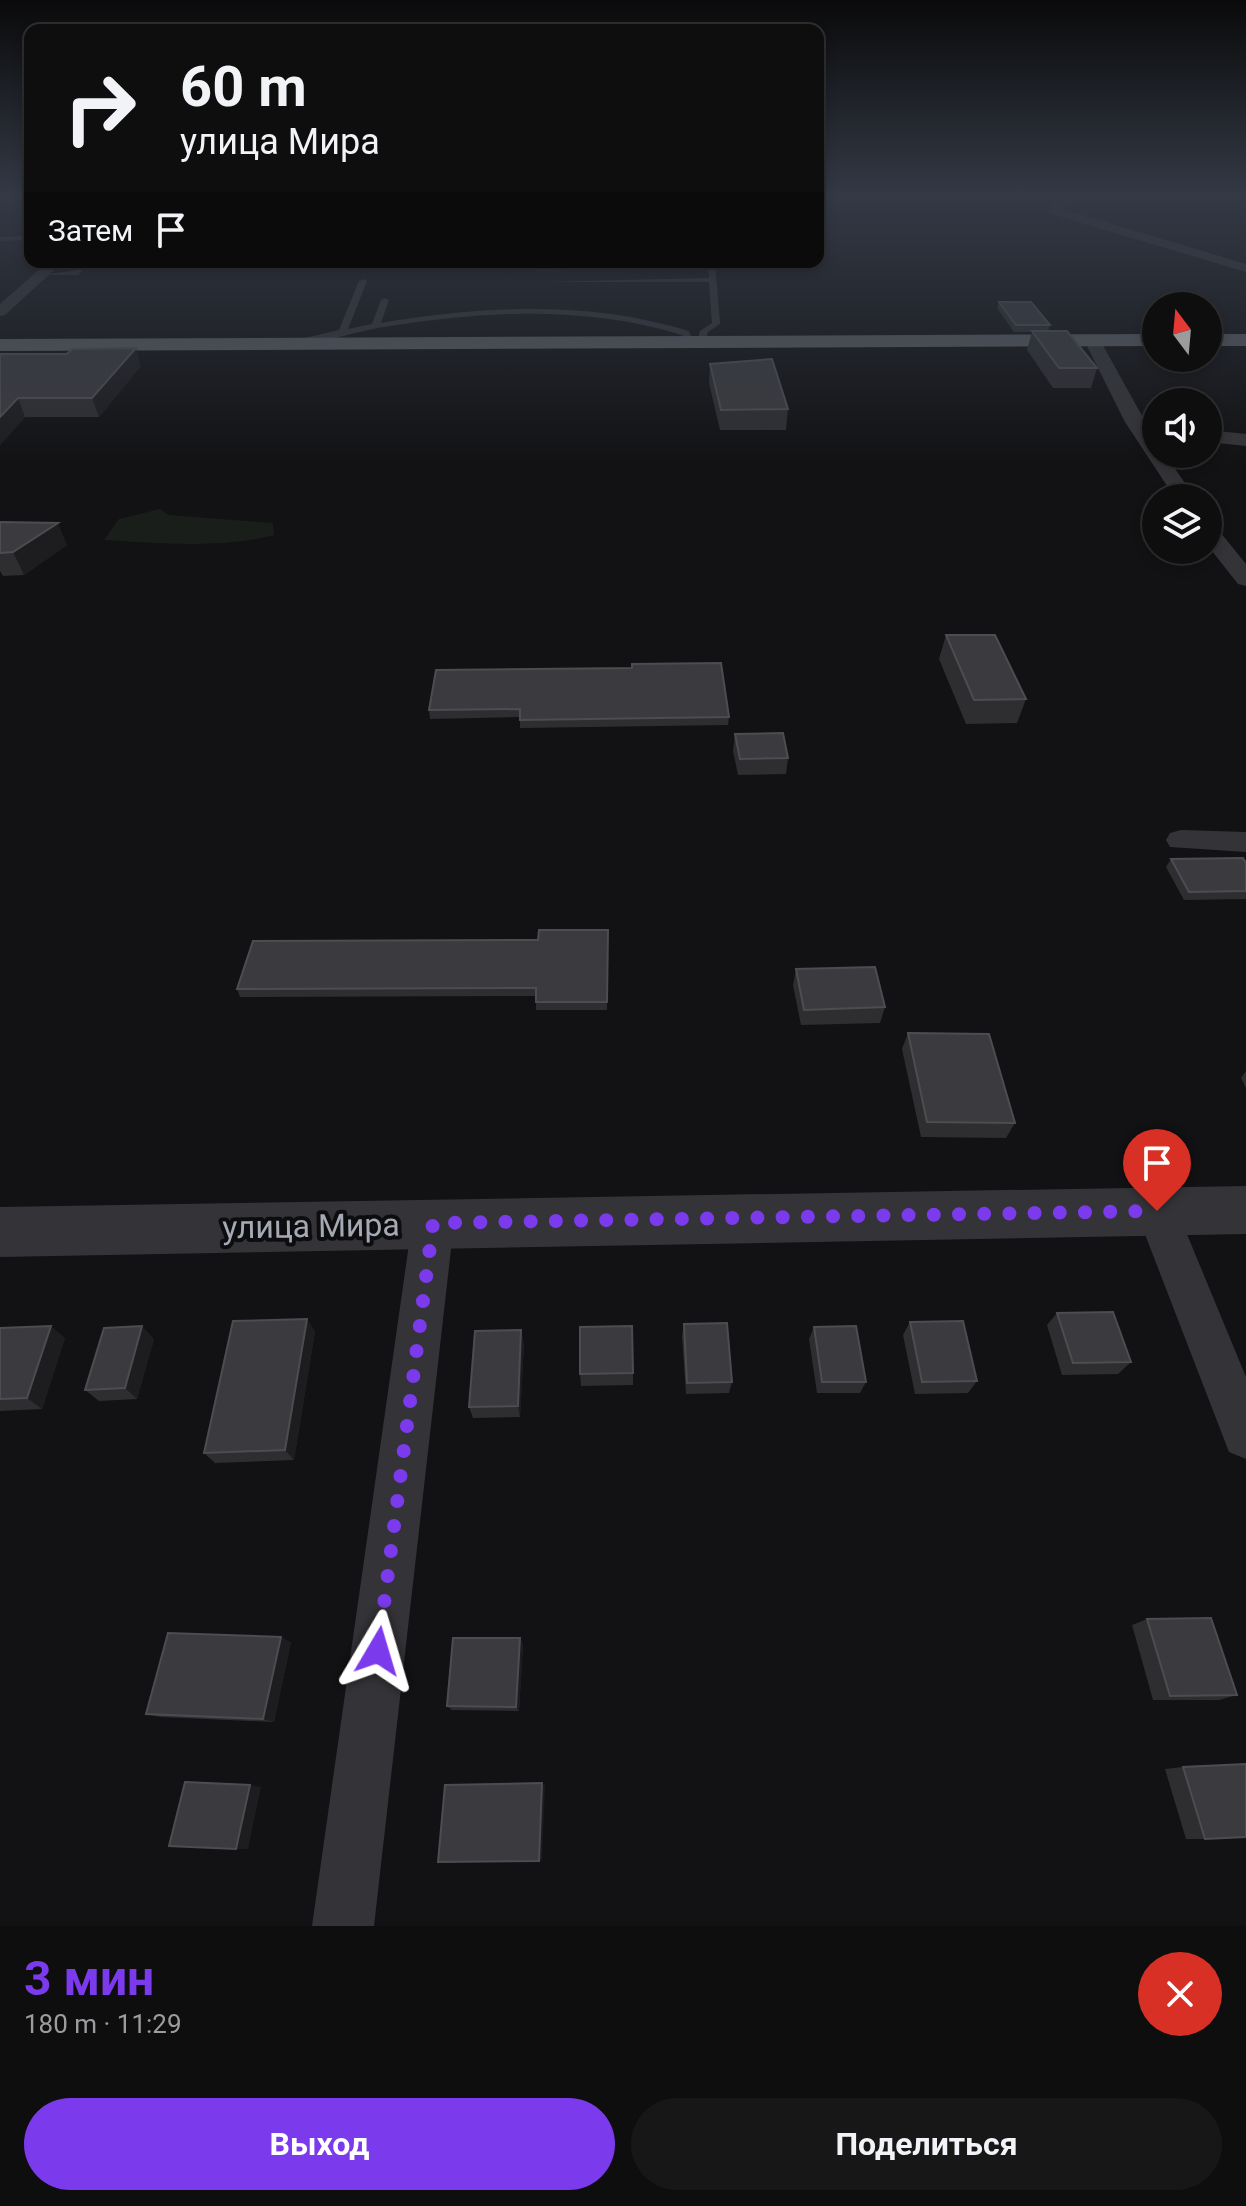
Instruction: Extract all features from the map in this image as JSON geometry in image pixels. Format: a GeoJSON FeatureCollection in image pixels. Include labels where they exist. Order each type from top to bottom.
{"type":"FeatureCollection","features":[{"type":"Feature","properties":{"kind":"highway"},"geometry":{"type":"LineString","coordinates":[[0,345],[1142,340]]}},
{"type":"Feature","properties":{"kind":"highway"},"geometry":{"type":"LineString","coordinates":[[1222,340],[1246,340]]}},
{"type":"Feature","properties":{"kind":"street"},"geometry":{"type":"LineString","coordinates":[[0,312],[31,285]]}},
{"type":"Feature","properties":{"kind":"street"},"geometry":{"type":"LineString","coordinates":[[1092,340],[1142,422]]}},
{"type":"Feature","properties":{"kind":"street"},"geometry":{"type":"LineString","coordinates":[[1222,437],[1246,440]]}},
{"type":"Feature","properties":{"kind":"street"},"geometry":{"type":"LineString","coordinates":[[1222,549],[1246,579]]}},
{"type":"Feature","properties":{"kind":"street"},"geometry":{"type":"LineString","coordinates":[[1181,840],[1246,842]]}},
{"type":"Feature","properties":{"kind":"street","name":"улица Мира"},"geometry":{"type":"LineString","coordinates":[[0,1232],[1246,1210]]}},
{"type":"Feature","properties":{"kind":"street"},"geometry":{"type":"LineString","coordinates":[[1157,1211],[1246,1435]]}},
{"type":"Feature","properties":{"kind":"street"},"geometry":{"type":"LineString","coordinates":[[343,1926],[433,1223]]}},
{"type":"Feature","properties":{"kind":"lane"},"geometry":{"type":"LineString","coordinates":[[343,330],[361,285]]}},
{"type":"Feature","properties":{"kind":"lane"},"geometry":{"type":"LineString","coordinates":[[291,344],[376,324],[471,313],[612,315],[663,323],[686,333],[695,342],[704,331],[716,324],[714,285]]}},
{"type":"Feature","properties":{"kind":"lane"},"geometry":{"type":"LineString","coordinates":[[376,324],[385,300]]}},
{"type":"Feature","properties":{"kind":"shaded area"},"geometry":{"type":"Polygon","coordinates":[[[160,509],[169,515],[273,523],[274,535],[212,544],[104,540],[119,519],[160,509]]]}},
{"type":"Feature","properties":{"kind":"building"},"geometry":{"type":"Polygon","coordinates":[[[999,302],[1031,302],[1050,325],[1016,325],[999,302]]]}},
{"type":"Feature","properties":{"kind":"building"},"geometry":{"type":"Polygon","coordinates":[[[1032,331],[1067,331],[1097,368],[1059,368],[1032,331]]]}},
{"type":"Feature","properties":{"kind":"building"},"geometry":{"type":"Polygon","coordinates":[[[136,348],[92,398],[18,398],[0,417],[0,354],[67,354],[72,349],[136,348]]]}},
{"type":"Feature","properties":{"kind":"building"},"geometry":{"type":"Polygon","coordinates":[[[772,359],[788,409],[721,410],[710,364],[772,359]]]}},
{"type":"Feature","properties":{"kind":"building"},"geometry":{"type":"Polygon","coordinates":[[[0,522],[58,523],[13,552],[0,553],[0,522]]]}},
{"type":"Feature","properties":{"kind":"building"},"geometry":{"type":"Polygon","coordinates":[[[946,635],[995,635],[1026,699],[974,700],[946,635]]]}},
{"type":"Feature","properties":{"kind":"building"},"geometry":{"type":"Polygon","coordinates":[[[721,663],[729,717],[520,720],[520,709],[429,710],[436,670],[632,668],[632,664],[721,663]]]}},
{"type":"Feature","properties":{"kind":"building"},"geometry":{"type":"Polygon","coordinates":[[[783,733],[788,758],[740,759],[735,734],[783,733]]]}},
{"type":"Feature","properties":{"kind":"building"},"geometry":{"type":"Polygon","coordinates":[[[1243,858],[1246,863],[1246,891],[1189,892],[1171,859],[1243,858]]]}},
{"type":"Feature","properties":{"kind":"building"},"geometry":{"type":"Polygon","coordinates":[[[539,930],[608,930],[607,1002],[536,1002],[536,988],[237,989],[253,941],[538,940],[539,930]]]}},
{"type":"Feature","properties":{"kind":"building"},"geometry":{"type":"Polygon","coordinates":[[[875,967],[885,1007],[804,1010],[796,969],[875,967]]]}},
{"type":"Feature","properties":{"kind":"building"},"geometry":{"type":"Polygon","coordinates":[[[908,1033],[989,1034],[1015,1123],[927,1122],[908,1033]]]}},
{"type":"Feature","properties":{"kind":"building"},"geometry":{"type":"Polygon","coordinates":[[[1113,1312],[1131,1362],[1073,1363],[1057,1313],[1113,1312]]]}},
{"type":"Feature","properties":{"kind":"building"},"geometry":{"type":"Polygon","coordinates":[[[307,1319],[285,1450],[204,1453],[233,1321],[307,1319]]]}},
{"type":"Feature","properties":{"kind":"building"},"geometry":{"type":"Polygon","coordinates":[[[963,1321],[977,1381],[922,1382],[910,1322],[963,1321]]]}},
{"type":"Feature","properties":{"kind":"building"},"geometry":{"type":"Polygon","coordinates":[[[727,1323],[732,1382],[687,1383],[684,1324],[727,1323]]]}},
{"type":"Feature","properties":{"kind":"building"},"geometry":{"type":"Polygon","coordinates":[[[51,1326],[27,1398],[0,1399],[0,1328],[51,1326]]]}},
{"type":"Feature","properties":{"kind":"building"},"geometry":{"type":"Polygon","coordinates":[[[142,1326],[125,1388],[85,1390],[104,1328],[142,1326]]]}},
{"type":"Feature","properties":{"kind":"building"},"geometry":{"type":"Polygon","coordinates":[[[632,1326],[633,1373],[580,1374],[580,1327],[632,1326]]]}},
{"type":"Feature","properties":{"kind":"building"},"geometry":{"type":"Polygon","coordinates":[[[856,1326],[866,1382],[822,1382],[814,1327],[856,1326]]]}},
{"type":"Feature","properties":{"kind":"building"},"geometry":{"type":"Polygon","coordinates":[[[521,1330],[518,1406],[469,1407],[475,1331],[521,1330]]]}},
{"type":"Feature","properties":{"kind":"building"},"geometry":{"type":"Polygon","coordinates":[[[1211,1618],[1237,1695],[1170,1696],[1147,1619],[1211,1618]]]}},
{"type":"Feature","properties":{"kind":"building"},"geometry":{"type":"Polygon","coordinates":[[[168,1633],[281,1637],[263,1719],[146,1714],[168,1633]]]}},
{"type":"Feature","properties":{"kind":"building"},"geometry":{"type":"Polygon","coordinates":[[[453,1638],[520,1638],[516,1707],[447,1706],[453,1638]]]}},
{"type":"Feature","properties":{"kind":"building"},"geometry":{"type":"Polygon","coordinates":[[[1246,1764],[1246,1837],[1205,1839],[1183,1767],[1246,1764]]]}},
{"type":"Feature","properties":{"kind":"building"},"geometry":{"type":"Polygon","coordinates":[[[185,1782],[250,1785],[236,1849],[169,1846],[185,1782]]]}},
{"type":"Feature","properties":{"kind":"building"},"geometry":{"type":"Polygon","coordinates":[[[542,1783],[539,1861],[438,1862],[445,1785],[542,1783]]]}},
{"type":"Feature","properties":{"kind":"route"},"geometry":{"type":"LineString","coordinates":[[378,1651],[433,1223],[1157,1211]]}}]}
